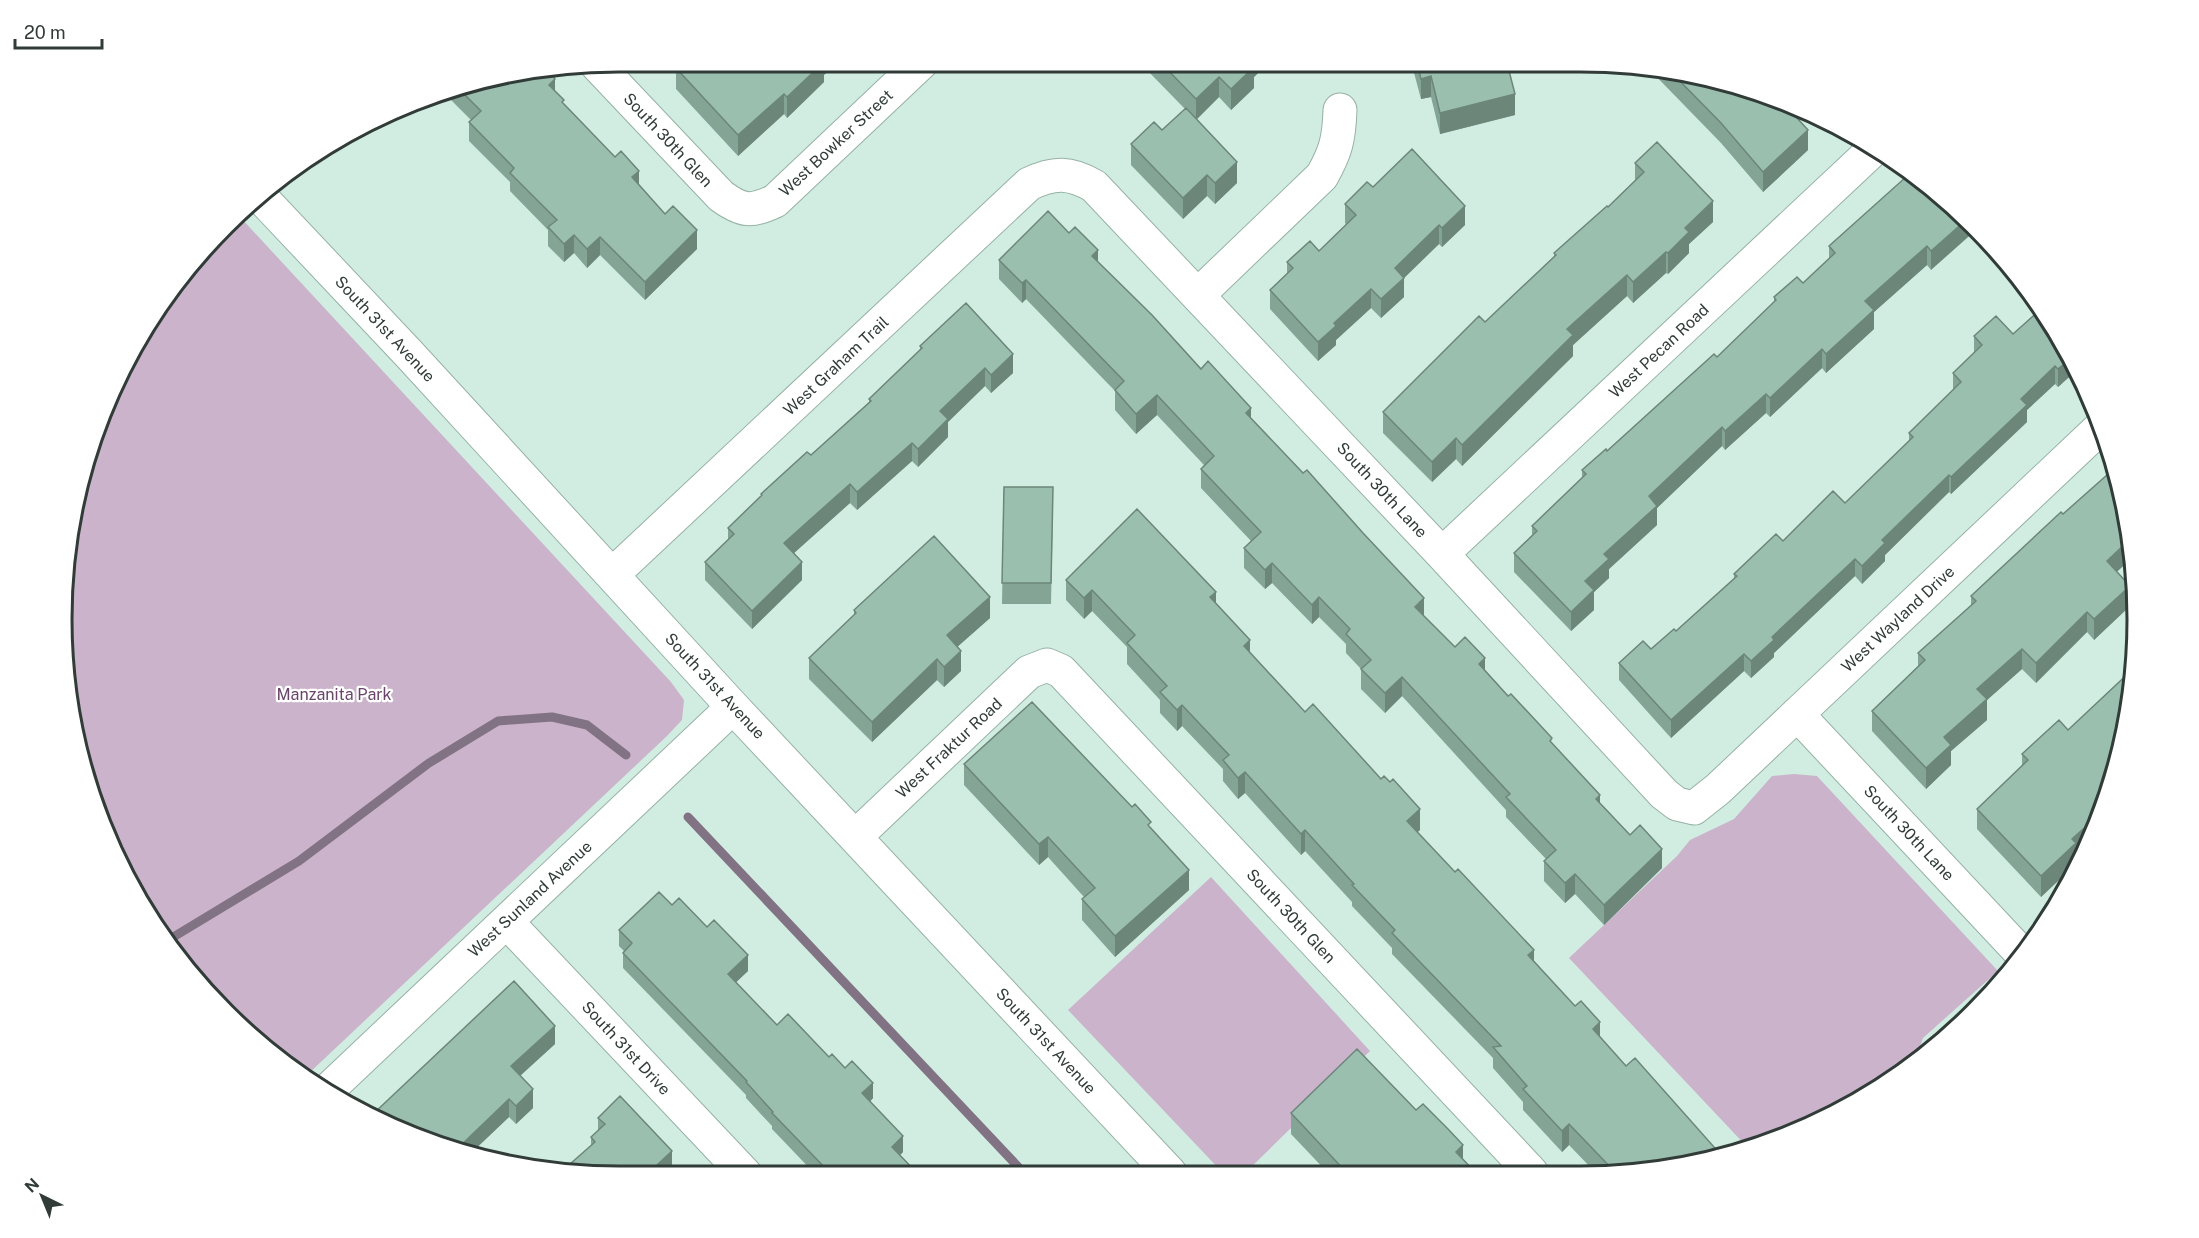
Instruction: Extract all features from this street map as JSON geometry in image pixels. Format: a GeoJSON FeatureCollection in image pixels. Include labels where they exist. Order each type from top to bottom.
{"type":"FeatureCollection","features":[{"type":"Feature","properties":{"kind":"street","name":"South 30th Glen"},"geometry":{"type":"LineString","coordinates":[[604,72],[721,196],[743,210]]}},
{"type":"Feature","properties":{"kind":"street","name":"West Bowker Street"},"geometry":{"type":"LineString","coordinates":[[743,210],[761,207],[775,201],[911,72]]}},
{"type":"Feature","properties":{"kind":"street"},"geometry":{"type":"LineString","coordinates":[[1198,295],[1322,176],[1334,154],[1339,134],[1340,110]]}},
{"type":"Feature","properties":{"kind":"street","name":"West Pecan Road"},"geometry":{"type":"LineString","coordinates":[[1442,554],[1868,154]]}},
{"type":"Feature","properties":{"kind":"street","name":"South 30th Lane"},"geometry":{"type":"LineString","coordinates":[[1068,174],[1094,186],[1442,554],[1664,794],[1677,804],[1694,808]]}},
{"type":"Feature","properties":{"kind":"street","name":"West Graham Trail"},"geometry":{"type":"LineString","coordinates":[[613,574],[1029,184],[1040,178],[1068,174]]}},
{"type":"Feature","properties":{"kind":"street","name":"South 31st Avenue"},"geometry":{"type":"LineString","coordinates":[[266,202],[1163,1166]]}},
{"type":"Feature","properties":{"kind":"street","name":"West Wayland Drive"},"geometry":{"type":"LineString","coordinates":[[1694,808],[1718,789],[2094,433]]}},
{"type":"Feature","properties":{"kind":"street","name":"South 30th Glen"},"geometry":{"type":"LineString","coordinates":[[1047,664],[1061,671],[1525,1166]]}},
{"type":"Feature","properties":{"kind":"street","name":"West Fraktur Road"},"geometry":{"type":"LineString","coordinates":[[855,837],[1029,672],[1047,664]]}},
{"type":"Feature","properties":{"kind":"street","name":"West Sunland Avenue"},"geometry":{"type":"LineString","coordinates":[[333,1085],[734,707]]}},
{"type":"Feature","properties":{"kind":"street","name":"South 30th Lane"},"geometry":{"type":"LineString","coordinates":[[1797,714],[2017,948]]}},
{"type":"Feature","properties":{"kind":"street","name":"South 31st Drive"},"geometry":{"type":"LineString","coordinates":[[507,922],[737,1166]]}},
{"type":"Feature","properties":{"kind":"green space","name":"Manzanita Park"},"geometry":{"type":"Polygon","coordinates":[[[244,221],[671,682],[684,700],[682,720],[311,1071],[258,1030],[208,980],[164,923],[145,892],[128,861],[101,795],[83,726],[77,690],[73,655],[73,583],[83,512],[91,477],[101,443],[128,377],[164,315],[185,286],[244,221]]]}},
{"type":"Feature","properties":{"kind":"green space"},"geometry":{"type":"Polygon","coordinates":[[[1794,774],[1817,776],[1998,971],[1923,1038],[1920,1048],[1884,1074],[1822,1110],[1742,1141],[1569,958],[1677,856],[1690,840],[1734,819],[1772,776],[1794,774]]]}},
{"type":"Feature","properties":{"kind":"green space"},"geometry":{"type":"Polygon","coordinates":[[[1211,877],[1370,1051],[1252,1166],[1216,1166],[1068,1010],[1211,877]]]}},
{"type":"Feature","properties":{"kind":"building"},"geometry":{"type":"Polygon","coordinates":[[[680,72],[813,72],[787,97],[784,94],[738,135],[680,72]]]}},
{"type":"Feature","properties":{"kind":"building"},"geometry":{"type":"Polygon","coordinates":[[[1170,72],[1249,72],[1231,89],[1219,77],[1196,99],[1170,72]]]}},
{"type":"Feature","properties":{"kind":"building"},"geometry":{"type":"Polygon","coordinates":[[[1419,72],[1509,72],[1515,94],[1440,113],[1431,76],[1421,79],[1419,72]]]}},
{"type":"Feature","properties":{"kind":"building"},"geometry":{"type":"Polygon","coordinates":[[[553,76],[555,79],[549,85],[564,100],[562,102],[615,157],[621,151],[639,171],[632,177],[665,214],[673,206],[697,230],[645,282],[600,237],[587,249],[574,235],[564,244],[548,227],[557,220],[510,173],[514,168],[469,122],[481,111],[465,95],[512,83],[553,76]]]}},
{"type":"Feature","properties":{"kind":"building"},"geometry":{"type":"Polygon","coordinates":[[[1681,82],[1756,101],[1796,117],[1808,130],[1763,172],[1721,123],[1681,82]]]}},
{"type":"Feature","properties":{"kind":"building"},"geometry":{"type":"Polygon","coordinates":[[[1186,108],[1237,162],[1215,183],[1207,175],[1183,198],[1131,144],[1154,122],[1162,130],[1186,108]]]}},
{"type":"Feature","properties":{"kind":"building"},"geometry":{"type":"Polygon","coordinates":[[[1657,142],[1713,201],[1685,228],[1689,232],[1668,253],[1666,252],[1633,282],[1627,275],[1567,329],[1573,335],[1462,445],[1456,438],[1432,462],[1383,412],[1479,316],[1485,322],[1556,255],[1554,253],[1608,207],[1644,172],[1635,163],[1657,142]]]}},
{"type":"Feature","properties":{"kind":"building"},"geometry":{"type":"Polygon","coordinates":[[[1412,149],[1465,206],[1442,228],[1439,225],[1395,268],[1404,278],[1381,299],[1371,289],[1334,323],[1336,326],[1318,342],[1270,290],[1293,268],[1287,262],[1310,241],[1319,251],[1356,215],[1345,204],[1367,182],[1373,187],[1412,149]]]}},
{"type":"Feature","properties":{"kind":"building"},"geometry":{"type":"Polygon","coordinates":[[[1904,179],[1960,225],[1931,251],[1927,246],[1865,301],[1874,310],[1826,354],[1822,349],[1770,398],[1766,394],[1725,431],[1722,427],[1649,496],[1657,506],[1604,554],[1609,559],[1585,581],[1594,590],[1571,612],[1514,553],[1537,531],[1532,526],[1586,474],[1582,470],[1606,449],[1607,451],[1714,354],[1717,357],[1776,300],[1774,297],[1797,277],[1803,283],[1835,253],[1829,246],[1904,179]]]}},
{"type":"Feature","properties":{"kind":"building"},"geometry":{"type":"Polygon","coordinates":[[[1048,211],[1069,233],[1075,227],[1098,250],[1092,256],[1152,315],[1201,369],[1208,361],[1251,408],[1246,413],[1303,473],[1307,470],[1424,598],[1415,607],[1455,647],[1465,637],[1485,658],[1479,664],[1508,696],[1511,694],[1552,738],[1550,741],[1600,795],[1596,799],[1630,835],[1640,825],[1662,849],[1604,905],[1575,874],[1565,883],[1544,861],[1556,850],[1506,797],[1510,794],[1402,677],[1385,693],[1361,669],[1371,660],[1346,634],[1350,629],[1319,597],[1312,605],[1272,563],[1265,570],[1244,548],[1261,532],[1201,469],[1214,456],[1157,395],[1136,414],[1115,390],[1124,381],[1026,280],[1022,283],[999,260],[1048,211]]]}},
{"type":"Feature","properties":{"kind":"building"},"geometry":{"type":"Polygon","coordinates":[[[966,303],[1013,354],[991,375],[985,368],[940,411],[948,419],[918,449],[912,443],[857,492],[850,484],[784,543],[802,562],[752,611],[705,562],[734,534],[728,528],[807,452],[811,455],[871,401],[869,399],[922,348],[920,346],[966,303]]]}},
{"type":"Feature","properties":{"kind":"building"},"geometry":{"type":"Polygon","coordinates":[[[2035,315],[2064,364],[2058,369],[2055,366],[2021,399],[2027,405],[1951,477],[1949,475],[1882,540],[1885,543],[1862,566],[1855,559],[1772,637],[1774,640],[1751,661],[1744,654],[1671,720],[1619,663],[1643,641],[1651,649],[1674,629],[1676,631],[1737,576],[1734,574],[1776,534],[1783,541],[1833,491],[1845,503],[1913,437],[1909,433],[1961,382],[1953,373],[1982,345],[1974,336],[1996,316],[2013,334],[2035,315]]]}},
{"type":"Feature","properties":{"kind":"building"},"geometry":{"type":"Polygon","coordinates":[[[2107,475],[2122,547],[2107,561],[2126,581],[2126,590],[2094,619],[2087,612],[2036,663],[2022,649],[1977,689],[1987,699],[1944,737],[1951,745],[1926,768],[1872,711],[1925,660],[1918,653],[1976,601],[1971,596],[2061,512],[2063,514],[2107,475]]]}},
{"type":"Feature","properties":{"kind":"building"},"geometry":{"type":"Polygon","coordinates":[[[1004,487],[1053,487],[1051,583],[1002,583],[1004,487]]]}},
{"type":"Feature","properties":{"kind":"building"},"geometry":{"type":"Polygon","coordinates":[[[1137,509],[1216,592],[1210,597],[1250,640],[1244,646],[1305,712],[1313,704],[1381,779],[1384,776],[1390,782],[1393,779],[1420,809],[1407,821],[1455,872],[1458,869],[1534,950],[1528,955],[1575,1006],[1581,1001],[1600,1022],[1593,1029],[1626,1066],[1635,1058],[1715,1149],[1651,1161],[1608,1165],[1569,1124],[1562,1131],[1523,1089],[1527,1086],[1493,1047],[1501,1046],[1392,933],[1395,930],[1352,885],[1354,884],[1305,830],[1301,834],[1245,772],[1238,778],[1223,760],[1229,755],[1182,705],[1177,710],[1160,692],[1167,686],[1127,643],[1135,635],[1092,590],[1084,598],[1066,580],[1137,509]]]}},
{"type":"Feature","properties":{"kind":"building"},"geometry":{"type":"Polygon","coordinates":[[[934,536],[990,597],[947,635],[961,651],[944,667],[937,659],[872,722],[809,658],[856,613],[854,610],[934,536]]]}},
{"type":"Feature","properties":{"kind":"building"},"geometry":{"type":"Polygon","coordinates":[[[2123,678],[2108,761],[2085,827],[2072,839],[2076,843],[2041,876],[1977,809],[2028,760],[2022,754],[2059,720],[2068,730],[2123,678]]]}},
{"type":"Feature","properties":{"kind":"building"},"geometry":{"type":"Polygon","coordinates":[[[1032,702],[1132,807],[1135,804],[1151,822],[1148,825],[1189,870],[1115,936],[1082,899],[1095,888],[1048,837],[1039,844],[964,764],[1032,702]]]}},
{"type":"Feature","properties":{"kind":"building"},"geometry":{"type":"Polygon","coordinates":[[[659,892],[672,905],[679,898],[707,927],[714,920],[748,955],[728,974],[777,1025],[788,1014],[829,1057],[832,1054],[845,1068],[852,1061],[873,1083],[862,1093],[903,1136],[892,1147],[910,1166],[823,1166],[772,1113],[747,1081],[623,953],[632,943],[619,930],[659,892]]]}},
{"type":"Feature","properties":{"kind":"building"},"geometry":{"type":"Polygon","coordinates":[[[514,981],[555,1026],[511,1066],[533,1089],[516,1106],[509,1099],[463,1143],[377,1110],[514,981]]]}},
{"type":"Feature","properties":{"kind":"building"},"geometry":{"type":"Polygon","coordinates":[[[1357,1049],[1416,1110],[1423,1104],[1448,1129],[1463,1145],[1456,1152],[1469,1166],[1340,1166],[1291,1113],[1357,1049]]]}},
{"type":"Feature","properties":{"kind":"building"},"geometry":{"type":"Polygon","coordinates":[[[620,1096],[672,1151],[658,1166],[571,1164],[595,1142],[591,1137],[605,1124],[598,1118],[620,1096]]]}},
{"type":"Feature","properties":{"kind":"waterway"},"geometry":{"type":"LineString","coordinates":[[174,937],[299,861],[429,763],[498,721],[552,717],[587,725],[626,755]]}},
{"type":"Feature","properties":{"kind":"waterway"},"geometry":{"type":"LineString","coordinates":[[688,817],[1017,1166]]}}]}
